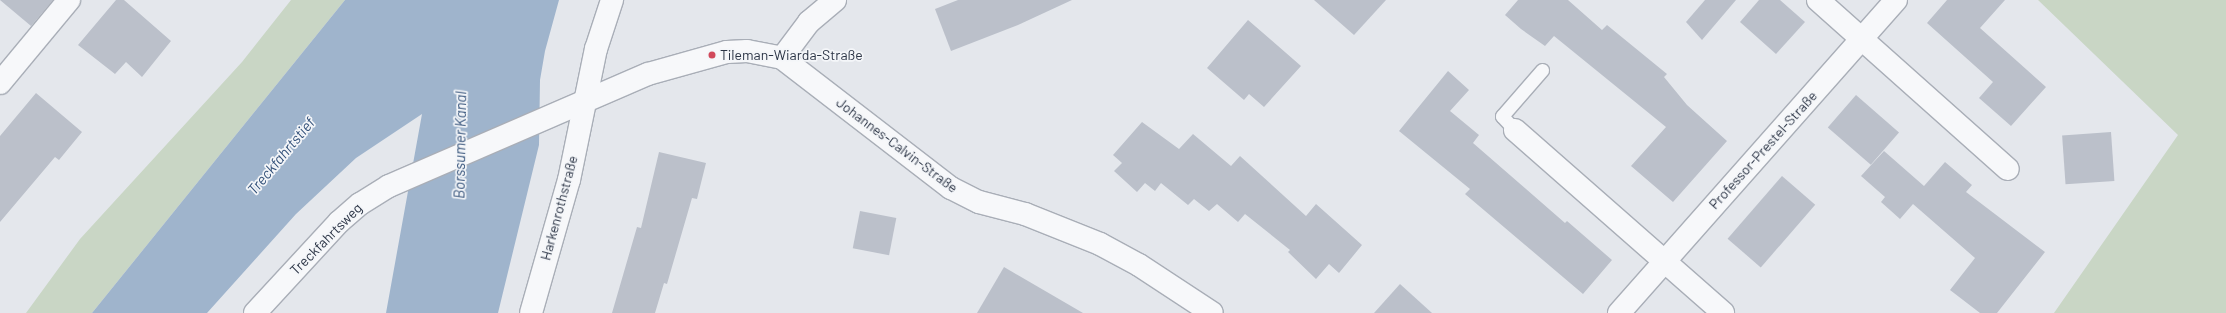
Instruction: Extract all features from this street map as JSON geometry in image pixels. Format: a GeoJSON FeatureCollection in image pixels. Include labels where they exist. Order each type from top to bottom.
{"type":"FeatureCollection","features":[{"type":"Feature","properties":{"kind":"street"},"geometry":{"type":"LineString","coordinates":[[0,83],[69,0]]}},
{"type":"Feature","properties":{"kind":"street","name":"Harkenrothstraße"},"geometry":{"type":"LineString","coordinates":[[531,313],[569,180],[596,49],[612,0]]}},
{"type":"Feature","properties":{"kind":"street"},"geometry":{"type":"LineString","coordinates":[[584,103],[648,74],[712,55],[747,51],[782,58],[809,22],[835,0]]}},
{"type":"Feature","properties":{"kind":"street"},"geometry":{"type":"LineString","coordinates":[[1818,0],[2008,169]]}},
{"type":"Feature","properties":{"kind":"street","name":"Professor-Prestel-Straße"},"geometry":{"type":"LineString","coordinates":[[1619,313],[1896,0]]}},
{"type":"Feature","properties":{"kind":"street","name":"Johannes-Calvin-Straße"},"geometry":{"type":"LineString","coordinates":[[782,58],[951,188],[979,202],[1025,214],[1100,244],[1139,265],[1212,313]]}},
{"type":"Feature","properties":{"kind":"street","name":"Treckfahrtsweg"},"geometry":{"type":"LineString","coordinates":[[255,313],[339,222],[360,204],[389,186],[584,103]]}},
{"type":"Feature","properties":{"kind":"street"},"geometry":{"type":"LineString","coordinates":[[1515,130],[1723,313]]}},
{"type":"Feature","properties":{"kind":"lane"},"geometry":{"type":"LineString","coordinates":[[1515,130],[1502,116],[1542,70]]}},
{"type":"Feature","properties":{"kind":"green space"},"geometry":{"type":"Polygon","coordinates":[[[291,0],[345,0],[92,313],[26,313],[80,239],[242,62],[291,0]]]}},
{"type":"Feature","properties":{"kind":"green space"},"geometry":{"type":"Polygon","coordinates":[[[2038,0],[2226,0],[2226,313],[2054,313],[2178,135],[2038,0]]]}},
{"type":"Feature","properties":{"kind":"water"},"geometry":{"type":"Polygon","coordinates":[[[345,0],[559,0],[545,51],[540,80],[539,145],[498,313],[386,313],[422,114],[356,158],[296,214],[207,313],[92,313],[345,0]]]}},
{"type":"Feature","properties":{"kind":"building"},"geometry":{"type":"Polygon","coordinates":[[[0,0],[53,0],[31,26],[0,0]]]}},
{"type":"Feature","properties":{"kind":"building"},"geometry":{"type":"Polygon","coordinates":[[[116,0],[124,0],[171,41],[142,77],[126,62],[115,74],[78,45],[116,0]]]}},
{"type":"Feature","properties":{"kind":"building"},"geometry":{"type":"Polygon","coordinates":[[[958,0],[1072,0],[1018,25],[951,51],[935,9],[958,0]]]}},
{"type":"Feature","properties":{"kind":"building"},"geometry":{"type":"Polygon","coordinates":[[[1314,0],[1386,0],[1354,35],[1314,0]]]}},
{"type":"Feature","properties":{"kind":"building"},"geometry":{"type":"Polygon","coordinates":[[[1518,0],[1568,0],[1602,30],[1607,25],[1667,74],[1664,77],[1687,105],[1727,141],[1673,202],[1631,166],[1666,127],[1554,36],[1545,46],[1521,29],[1505,15],[1518,0]]]}},
{"type":"Feature","properties":{"kind":"building"},"geometry":{"type":"Polygon","coordinates":[[[1705,0],[1736,0],[1702,40],[1686,22],[1705,0]]]}},
{"type":"Feature","properties":{"kind":"building"},"geometry":{"type":"Polygon","coordinates":[[[1759,0],[1780,0],[1805,22],[1776,54],[1740,22],[1759,0]]]}},
{"type":"Feature","properties":{"kind":"building"},"geometry":{"type":"Polygon","coordinates":[[[1947,0],[2005,0],[1980,28],[2046,87],[2011,126],[1979,98],[1993,82],[1927,23],[1947,0]]]}},
{"type":"Feature","properties":{"kind":"building"},"geometry":{"type":"Polygon","coordinates":[[[1248,20],[1301,66],[1264,107],[1249,94],[1244,100],[1207,68],[1248,20]]]}},
{"type":"Feature","properties":{"kind":"building"},"geometry":{"type":"Polygon","coordinates":[[[1448,71],[1469,90],[1450,111],[1479,135],[1473,143],[1565,223],[1567,221],[1612,260],[1583,294],[1465,194],[1470,189],[1399,131],[1448,71]]]}},
{"type":"Feature","properties":{"kind":"building"},"geometry":{"type":"Polygon","coordinates":[[[36,93],[82,132],[59,160],[55,157],[0,222],[0,136],[36,93]]]}},
{"type":"Feature","properties":{"kind":"building"},"geometry":{"type":"Polygon","coordinates":[[[1856,95],[1899,132],[1871,165],[1828,127],[1856,95]]]}},
{"type":"Feature","properties":{"kind":"building"},"geometry":{"type":"Polygon","coordinates":[[[1142,122],[1179,149],[1193,134],[1231,166],[1240,156],[1306,216],[1316,204],[1362,245],[1339,273],[1329,264],[1316,279],[1288,252],[1290,250],[1245,214],[1238,222],[1217,204],[1209,211],[1194,199],[1188,205],[1161,183],[1155,191],[1145,183],[1137,192],[1114,171],[1122,163],[1113,155],[1142,122]]]}},
{"type":"Feature","properties":{"kind":"building"},"geometry":{"type":"Polygon","coordinates":[[[2111,132],[2114,181],[2066,184],[2062,135],[2111,132]]]}},
{"type":"Feature","properties":{"kind":"building"},"geometry":{"type":"Polygon","coordinates":[[[1884,151],[1924,186],[1945,162],[1972,185],[1966,192],[2045,252],[1997,313],[1980,313],[1950,290],[1975,258],[1913,204],[1900,219],[1881,202],[1885,197],[1861,176],[1884,151]]]}},
{"type":"Feature","properties":{"kind":"building"},"geometry":{"type":"Polygon","coordinates":[[[659,152],[706,163],[697,199],[692,198],[667,284],[664,283],[655,313],[612,313],[637,227],[641,228],[659,152]]]}},
{"type":"Feature","properties":{"kind":"building"},"geometry":{"type":"Polygon","coordinates":[[[1782,176],[1815,205],[1761,268],[1728,239],[1782,176]]]}},
{"type":"Feature","properties":{"kind":"building"},"geometry":{"type":"Polygon","coordinates":[[[860,211],[896,218],[889,255],[853,248],[860,211]]]}},
{"type":"Feature","properties":{"kind":"building"},"geometry":{"type":"Polygon","coordinates":[[[1004,267],[1083,313],[977,313],[1004,267]]]}},
{"type":"Feature","properties":{"kind":"building"},"geometry":{"type":"Polygon","coordinates":[[[1400,284],[1432,313],[1374,313],[1400,284]]]}},
{"type":"Feature","properties":{"kind":"place","name":"Tileman-Wiarda-Straße"},"geometry":{"type":"Point","coordinates":[712,55]}},
{"type":"Feature","properties":{"kind":"water label","name":"Borssumer Kanal"},"geometry":{"type":"Point","coordinates":[460,145]}},
{"type":"Feature","properties":{"kind":"water label","name":"Treckfahrtstief"},"geometry":{"type":"Point","coordinates":[281,156]}}]}
